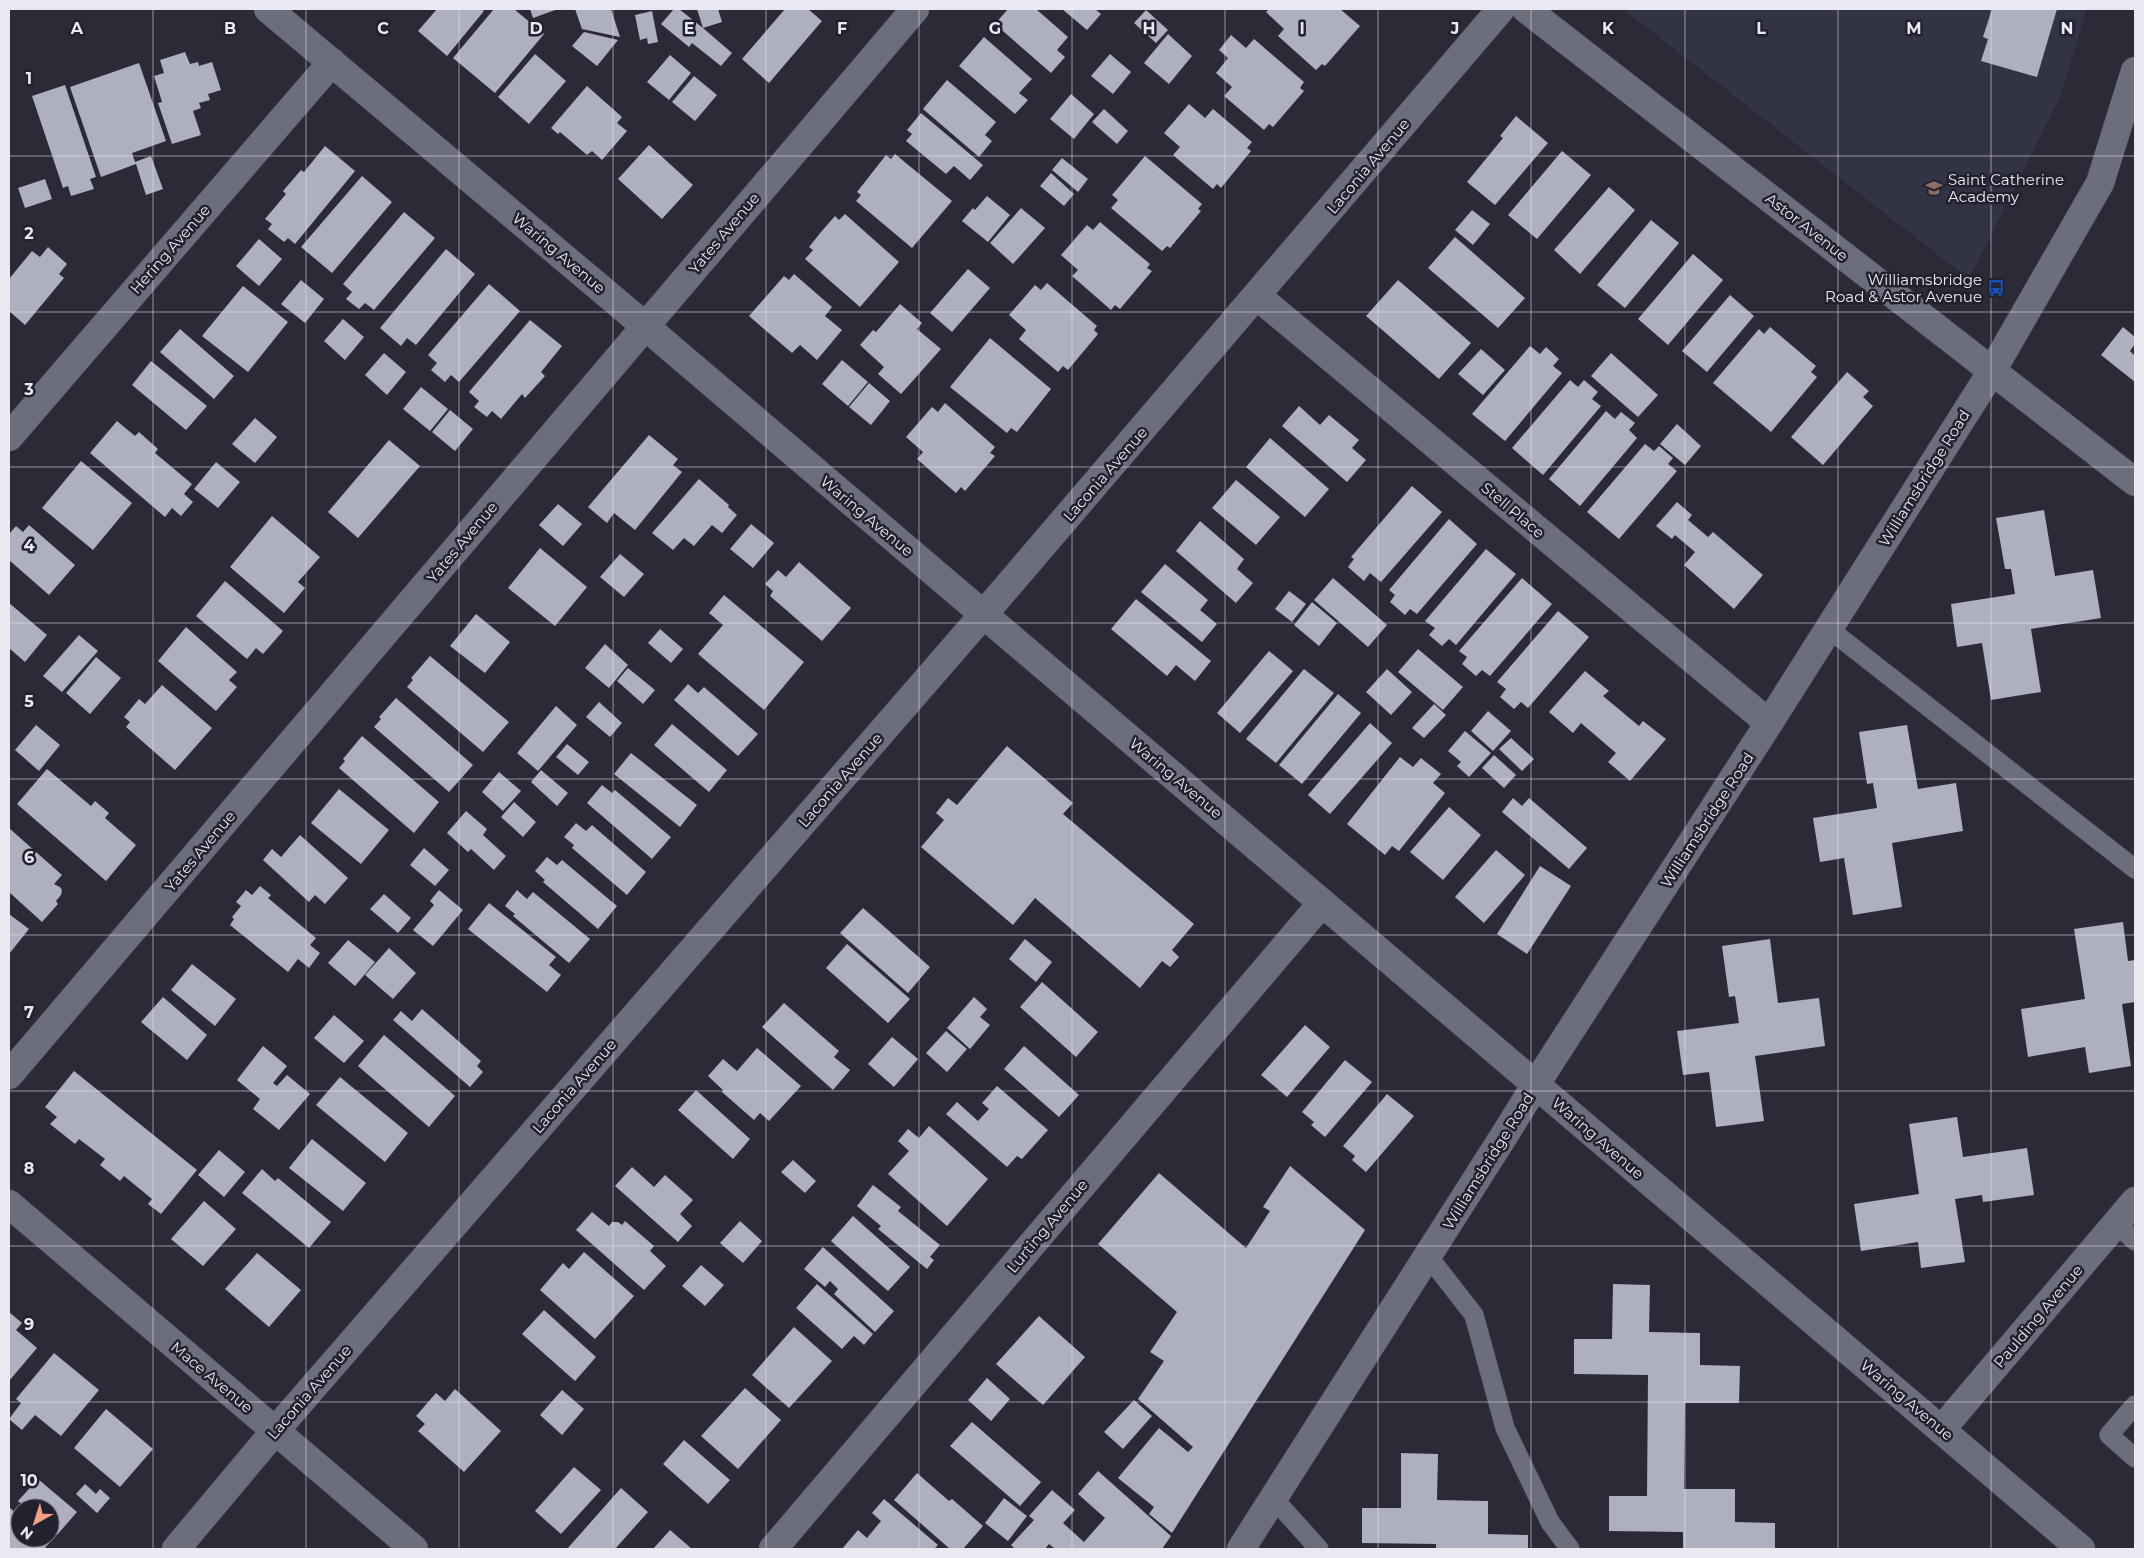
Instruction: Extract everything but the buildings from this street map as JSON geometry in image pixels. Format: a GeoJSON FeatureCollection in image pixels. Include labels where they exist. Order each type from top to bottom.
{"type":"FeatureCollection","features":[{"type":"Feature","properties":{"kind":"street","name":"Waring Avenue"},"geometry":{"type":"LineString","coordinates":[[268,9],[645,326],[2081,1549]]}},
{"type":"Feature","properties":{"kind":"street","name":"Yates Avenue"},"geometry":{"type":"LineString","coordinates":[[9,1075],[915,9]]}},
{"type":"Feature","properties":{"kind":"street","name":"Laconia Avenue"},"geometry":{"type":"LineString","coordinates":[[176,1549],[275,1431],[984,615],[1501,9]]}},
{"type":"Feature","properties":{"kind":"street","name":"Astor Avenue"},"geometry":{"type":"LineString","coordinates":[[1526,9],[2135,482]]}},
{"type":"Feature","properties":{"kind":"street","name":"Hering Avenue"},"geometry":{"type":"LineString","coordinates":[[9,437],[332,62]]}},
{"type":"Feature","properties":{"kind":"street","name":"Williamsbridge Road"},"geometry":{"type":"LineString","coordinates":[[1241,1549],[1992,371],[2100,183],[2135,72]]}},
{"type":"Feature","properties":{"kind":"street","name":"Stell Place"},"geometry":{"type":"LineString","coordinates":[[1257,296],[1769,723]]}},
{"type":"Feature","properties":{"kind":"street","name":"Lurting Avenue"},"geometry":{"type":"LineString","coordinates":[[773,1549],[1322,903]]}},
{"type":"Feature","properties":{"kind":"street","name":"Paulding Avenue"},"geometry":{"type":"LineString","coordinates":[[1941,1430],[2126,1233],[2135,1201]]}},
{"type":"Feature","properties":{"kind":"street","name":"Mace Avenue"},"geometry":{"type":"LineString","coordinates":[[9,1204],[414,1549]]}},
{"type":"Feature","properties":{"kind":"lane"},"geometry":{"type":"LineString","coordinates":[[1829,629],[2135,869]]}},
{"type":"Feature","properties":{"kind":"lane"},"geometry":{"type":"LineString","coordinates":[[1428,1256],[1474,1315],[1505,1428],[1550,1522],[1570,1549]]}},
{"type":"Feature","properties":{"kind":"lane"},"geometry":{"type":"LineString","coordinates":[[2135,1405],[2109,1436],[2135,1458]]}},
{"type":"Feature","properties":{"kind":"lane"},"geometry":{"type":"LineString","coordinates":[[1274,1499],[1319,1549]]}},
{"type":"Feature","properties":{"kind":"shaded area","name":"Saint Catherine Academy"},"geometry":{"type":"Polygon","coordinates":[[[1623,9],[2087,9],[2060,97],[1969,279],[1623,9]]]}},
{"type":"Feature","properties":{"kind":"place","name":"Saint Catherine Academy"},"geometry":{"type":"Point","coordinates":[1934,188]}},
{"type":"Feature","properties":{"kind":"place","name":"Williamsbridge Road & Astor Avenue"},"geometry":{"type":"Point","coordinates":[1996,288]}}]}
